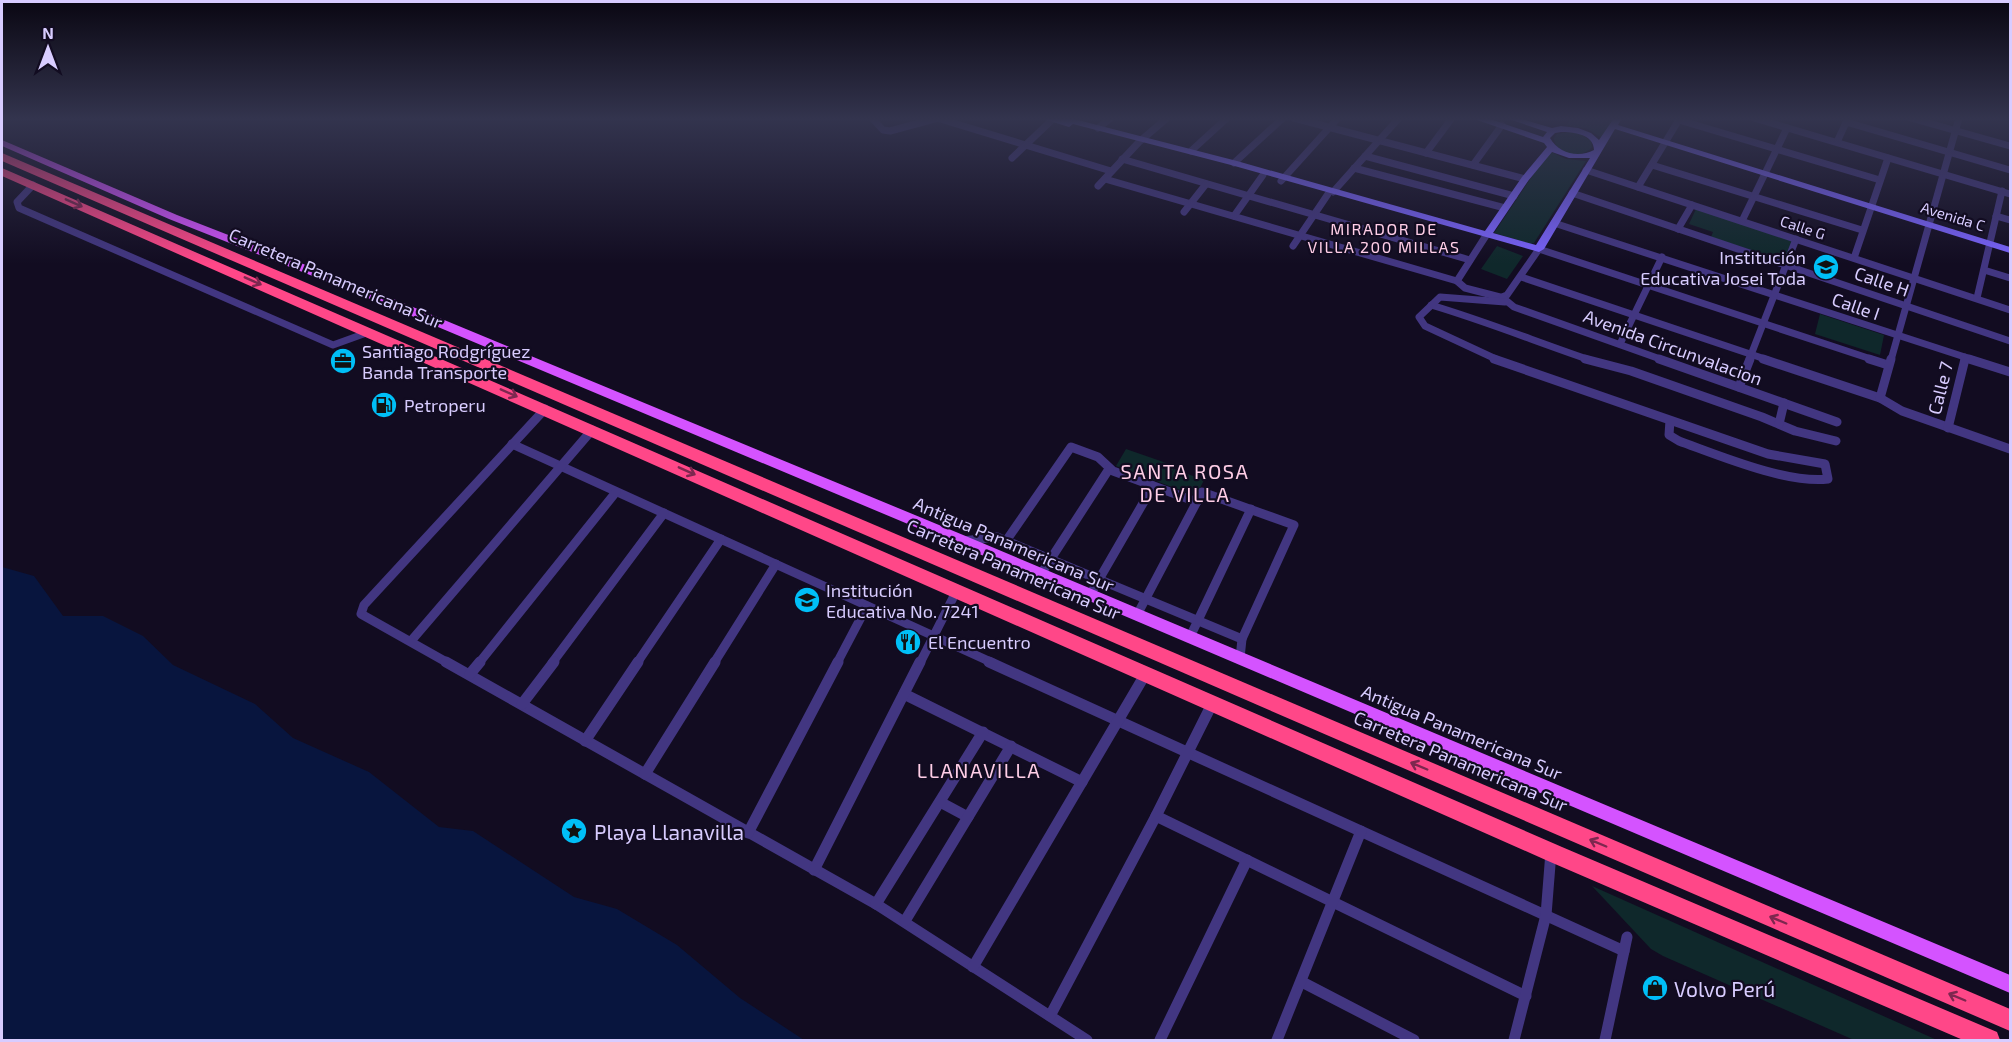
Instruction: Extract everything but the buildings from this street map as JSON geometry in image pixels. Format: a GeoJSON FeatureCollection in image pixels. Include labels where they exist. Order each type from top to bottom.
{"type":"FeatureCollection","features":[{"type":"Feature","properties":{"kind":"highway","name":"Carretera Panamericana Sur"},"geometry":{"type":"LineString","coordinates":[[24,167],[2010,1020]]}},
{"type":"Feature","properties":{"kind":"highway","name":"Carretera Panamericana Sur"},"geometry":{"type":"LineString","coordinates":[[2,172],[1551,852],[1989,1041]]}},
{"type":"Feature","properties":{"kind":"main road","name":"Antigua Panamericana Sur"},"geometry":{"type":"LineString","coordinates":[[57,167],[173,217],[392,303],[963,541],[2010,984]]}},
{"type":"Feature","properties":{"kind":"street"},"geometry":{"type":"LineString","coordinates":[[1096,167],[1111,171]]}},
{"type":"Feature","properties":{"kind":"street"},"geometry":{"type":"LineString","coordinates":[[1098,186],[1115,167]]}},
{"type":"Feature","properties":{"kind":"street"},"geometry":{"type":"LineString","coordinates":[[1148,167],[1470,260]]}},
{"type":"Feature","properties":{"kind":"street"},"geometry":{"type":"LineString","coordinates":[[1233,167],[1282,179]]}},
{"type":"Feature","properties":{"kind":"street"},"geometry":{"type":"LineString","coordinates":[[1245,167],[1461,232],[1487,234],[1539,249],[1888,365]]}},
{"type":"Feature","properties":{"kind":"street"},"geometry":{"type":"LineString","coordinates":[[1282,179],[1293,167]]}},
{"type":"Feature","properties":{"kind":"street"},"geometry":{"type":"LineString","coordinates":[[1405,167],[1514,196]]}},
{"type":"Feature","properties":{"kind":"street"},"geometry":{"type":"LineString","coordinates":[[1479,167],[1525,179]]}},
{"type":"Feature","properties":{"kind":"street"},"geometry":{"type":"LineString","coordinates":[[1457,281],[1533,167]]}},
{"type":"Feature","properties":{"kind":"street"},"geometry":{"type":"LineString","coordinates":[[1504,300],[1539,249],[1588,167]]}},
{"type":"Feature","properties":{"kind":"street"},"geometry":{"type":"LineString","coordinates":[[1638,187],[1651,167]]}},
{"type":"Feature","properties":{"kind":"street"},"geometry":{"type":"LineString","coordinates":[[1657,167],[1862,230]]}},
{"type":"Feature","properties":{"kind":"street","name":"Avenida C"},"geometry":{"type":"LineString","coordinates":[[1742,167],[2010,250]]}},
{"type":"Feature","properties":{"kind":"street"},"geometry":{"type":"LineString","coordinates":[[1742,221],[1769,167]]}},
{"type":"Feature","properties":{"kind":"street"},"geometry":{"type":"LineString","coordinates":[[1836,167],[1880,180]]}},
{"type":"Feature","properties":{"kind":"street"},"geometry":{"type":"LineString","coordinates":[[1854,258],[1885,167]]}},
{"type":"Feature","properties":{"kind":"street"},"geometry":{"type":"LineString","coordinates":[[1918,167],[2010,194]]}},
{"type":"Feature","properties":{"kind":"street"},"geometry":{"type":"LineString","coordinates":[[1880,398],[1945,167]]}},
{"type":"Feature","properties":{"kind":"street"},"geometry":{"type":"LineString","coordinates":[[1293,246],[1331,193],[1354,168],[1505,208]]}},
{"type":"Feature","properties":{"kind":"street","name":"Calle G"},"geometry":{"type":"LineString","coordinates":[[1586,170],[2010,310]]}},
{"type":"Feature","properties":{"kind":"street"},"geometry":{"type":"LineString","coordinates":[[1234,216],[1263,175]]}},
{"type":"Feature","properties":{"kind":"street"},"geometry":{"type":"LineString","coordinates":[[1104,178],[1457,281],[1465,288],[1504,300]]}},
{"type":"Feature","properties":{"kind":"street"},"geometry":{"type":"LineString","coordinates":[[1185,212],[1206,184]]}},
{"type":"Feature","properties":{"kind":"street"},"geometry":{"type":"LineString","coordinates":[[33,185],[17,202],[19,208],[333,345],[369,332]]}},
{"type":"Feature","properties":{"kind":"street"},"geometry":{"type":"LineString","coordinates":[[1977,298],[2002,191]]}},
{"type":"Feature","properties":{"kind":"street","name":"Calle H"},"geometry":{"type":"LineString","coordinates":[[1572,193],[2010,341]]}},
{"type":"Feature","properties":{"kind":"street"},"geometry":{"type":"LineString","coordinates":[[1678,229],[1692,205]]}},
{"type":"Feature","properties":{"kind":"street"},"geometry":{"type":"LineString","coordinates":[[1996,216],[2010,220]]}},
{"type":"Feature","properties":{"kind":"street","name":"Calle I"},"geometry":{"type":"LineString","coordinates":[[1554,223],[2010,372]]}},
{"type":"Feature","properties":{"kind":"street"},"geometry":{"type":"LineString","coordinates":[[1739,387],[1796,239]]}},
{"type":"Feature","properties":{"kind":"street"},"geometry":{"type":"LineString","coordinates":[[1620,344],[1662,257]]}},
{"type":"Feature","properties":{"kind":"street"},"geometry":{"type":"LineString","coordinates":[[1984,270],[2010,278]]}},
{"type":"Feature","properties":{"kind":"street"},"geometry":{"type":"LineString","coordinates":[[1521,277],[1880,398],[1902,411],[2010,449]]}},
{"type":"Feature","properties":{"kind":"street"},"geometry":{"type":"LineString","coordinates":[[1504,300],[1440,297],[1419,318],[1425,326],[1495,359],[1768,454],[1825,464],[1828,479],[1816,480],[1757,468],[1679,441],[1669,435],[1670,420]]}},
{"type":"Feature","properties":{"kind":"street","name":"Avenida Circunvalacion"},"geometry":{"type":"LineString","coordinates":[[1504,300],[1837,422]]}},
{"type":"Feature","properties":{"kind":"street"},"geometry":{"type":"LineString","coordinates":[[1431,305],[1479,319],[1510,333],[1595,362],[1631,370],[1779,424],[1836,441]]}},
{"type":"Feature","properties":{"kind":"street","name":"Calle 7"},"geometry":{"type":"LineString","coordinates":[[1948,428],[1965,357]]}},
{"type":"Feature","properties":{"kind":"street"},"geometry":{"type":"LineString","coordinates":[[1779,424],[1784,403]]}},
{"type":"Feature","properties":{"kind":"street"},"geometry":{"type":"LineString","coordinates":[[545,409],[361,609],[361,614],[876,903],[1087,1041]]}},
{"type":"Feature","properties":{"kind":"street"},"geometry":{"type":"LineString","coordinates":[[411,641],[592,430]]}},
{"type":"Feature","properties":{"kind":"street"},"geometry":{"type":"LineString","coordinates":[[512,444],[1624,951]]}},
{"type":"Feature","properties":{"kind":"street"},"geometry":{"type":"LineString","coordinates":[[1006,541],[1071,447],[1098,457],[1108,469],[1197,502]]}},
{"type":"Feature","properties":{"kind":"street"},"geometry":{"type":"LineString","coordinates":[[1041,574],[1108,469]]}},
{"type":"Feature","properties":{"kind":"street"},"geometry":{"type":"LineString","coordinates":[[1090,595],[1153,486]]}},
{"type":"Feature","properties":{"kind":"street"},"geometry":{"type":"LineString","coordinates":[[470,674],[616,492]]}},
{"type":"Feature","properties":{"kind":"street"},"geometry":{"type":"LineString","coordinates":[[1137,615],[1202,492],[1294,525],[1242,639],[1240,658]]}},
{"type":"Feature","properties":{"kind":"street"},"geometry":{"type":"LineString","coordinates":[[1190,637],[1251,510]]}},
{"type":"Feature","properties":{"kind":"street"},"geometry":{"type":"LineString","coordinates":[[522,704],[664,513]]}},
{"type":"Feature","properties":{"kind":"street"},"geometry":{"type":"LineString","coordinates":[[963,541],[997,537],[1242,639]]}},
{"type":"Feature","properties":{"kind":"street"},"geometry":{"type":"LineString","coordinates":[[585,741],[721,539]]}},
{"type":"Feature","properties":{"kind":"street"},"geometry":{"type":"LineString","coordinates":[[645,774],[776,564]]}},
{"type":"Feature","properties":{"kind":"street"},"geometry":{"type":"LineString","coordinates":[[814,870],[957,590]]}},
{"type":"Feature","properties":{"kind":"street"},"geometry":{"type":"LineString","coordinates":[[748,833],[867,606]]}},
{"type":"Feature","properties":{"kind":"street"},"geometry":{"type":"LineString","coordinates":[[973,966],[1146,673]]}},
{"type":"Feature","properties":{"kind":"street"},"geometry":{"type":"LineString","coordinates":[[904,694],[1082,782]]}},
{"type":"Feature","properties":{"kind":"street"},"geometry":{"type":"LineString","coordinates":[[1050,1016],[1156,816],[1213,702]]}},
{"type":"Feature","properties":{"kind":"street"},"geometry":{"type":"LineString","coordinates":[[876,903],[983,732]]}},
{"type":"Feature","properties":{"kind":"street"},"geometry":{"type":"LineString","coordinates":[[905,921],[1011,746]]}},
{"type":"Feature","properties":{"kind":"street"},"geometry":{"type":"LineString","coordinates":[[940,802],[968,817]]}},
{"type":"Feature","properties":{"kind":"street"},"geometry":{"type":"LineString","coordinates":[[1156,816],[1526,996]]}},
{"type":"Feature","properties":{"kind":"street"},"geometry":{"type":"LineString","coordinates":[[1277,1041],[1361,831]]}},
{"type":"Feature","properties":{"kind":"street"},"geometry":{"type":"LineString","coordinates":[[1514,1041],[1546,915],[1551,852]]}},
{"type":"Feature","properties":{"kind":"street"},"geometry":{"type":"LineString","coordinates":[[1160,1041],[1247,860]]}},
{"type":"Feature","properties":{"kind":"street"},"geometry":{"type":"LineString","coordinates":[[1605,1041],[1627,937]]}},
{"type":"Feature","properties":{"kind":"street"},"geometry":{"type":"LineString","coordinates":[[1302,982],[1399,1037],[1414,1041]]}},
{"type":"Feature","properties":{"kind":"green space"},"geometry":{"type":"Polygon","coordinates":[[[1539,167],[1582,167],[1534,243],[1530,244],[1494,233],[1539,167]]]}},
{"type":"Feature","properties":{"kind":"green space"},"geometry":{"type":"Polygon","coordinates":[[[1696,209],[1793,240],[1785,261],[1711,237],[1713,232],[1689,224],[1696,209]]]}},
{"type":"Feature","properties":{"kind":"green space"},"geometry":{"type":"Polygon","coordinates":[[[1497,246],[1523,256],[1507,279],[1481,269],[1497,246]]]}},
{"type":"Feature","properties":{"kind":"green space"},"geometry":{"type":"Polygon","coordinates":[[[1820,314],[1884,335],[1880,355],[1815,334],[1820,314]]]}},
{"type":"Feature","properties":{"kind":"green space"},"geometry":{"type":"Polygon","coordinates":[[[1126,449],[1175,466],[1169,478],[1174,469],[1204,480],[1196,496],[1116,466],[1126,449]]]}},
{"type":"Feature","properties":{"kind":"green space"},"geometry":{"type":"Polygon","coordinates":[[[1592,886],[1937,1040],[1854,1040],[1663,956],[1651,949],[1592,886]]]}},
{"type":"Feature","properties":{"kind":"water"},"geometry":{"type":"Polygon","coordinates":[[[2,567],[34,576],[63,616],[103,616],[143,636],[173,665],[255,704],[293,738],[369,772],[439,827],[473,831],[574,897],[617,909],[677,945],[740,998],[804,1040],[2,1040],[2,567]]]}},
{"type":"Feature","properties":{"kind":"place","name":"Institución Educativa Josei Toda"},"geometry":{"type":"Point","coordinates":[1826,267]}},
{"type":"Feature","properties":{"kind":"place","name":"Santiago Rodgríguez Banda Transporte"},"geometry":{"type":"Point","coordinates":[343,361]}},
{"type":"Feature","properties":{"kind":"place","name":"Petroperu"},"geometry":{"type":"Point","coordinates":[384,405]}},
{"type":"Feature","properties":{"kind":"place","name":"Institución Educativa No. 7241"},"geometry":{"type":"Point","coordinates":[807,600]}},
{"type":"Feature","properties":{"kind":"place","name":"El Encuentro"},"geometry":{"type":"Point","coordinates":[908,642]}},
{"type":"Feature","properties":{"kind":"place","name":"Playa Llanavilla"},"geometry":{"type":"Point","coordinates":[574,831]}},
{"type":"Feature","properties":{"kind":"place","name":"Volvo Perú"},"geometry":{"type":"Point","coordinates":[1655,988]}},
{"type":"Feature","properties":{"kind":"district","name":"MIRADOR DE VILLA 200 MILLAS"},"geometry":{"type":"Point","coordinates":[1384,237]}},
{"type":"Feature","properties":{"kind":"district","name":"SANTA ROSA DE VILLA"},"geometry":{"type":"Point","coordinates":[1185,482]}},
{"type":"Feature","properties":{"kind":"district","name":"LLANAVILLA"},"geometry":{"type":"Point","coordinates":[979,770]}}]}
